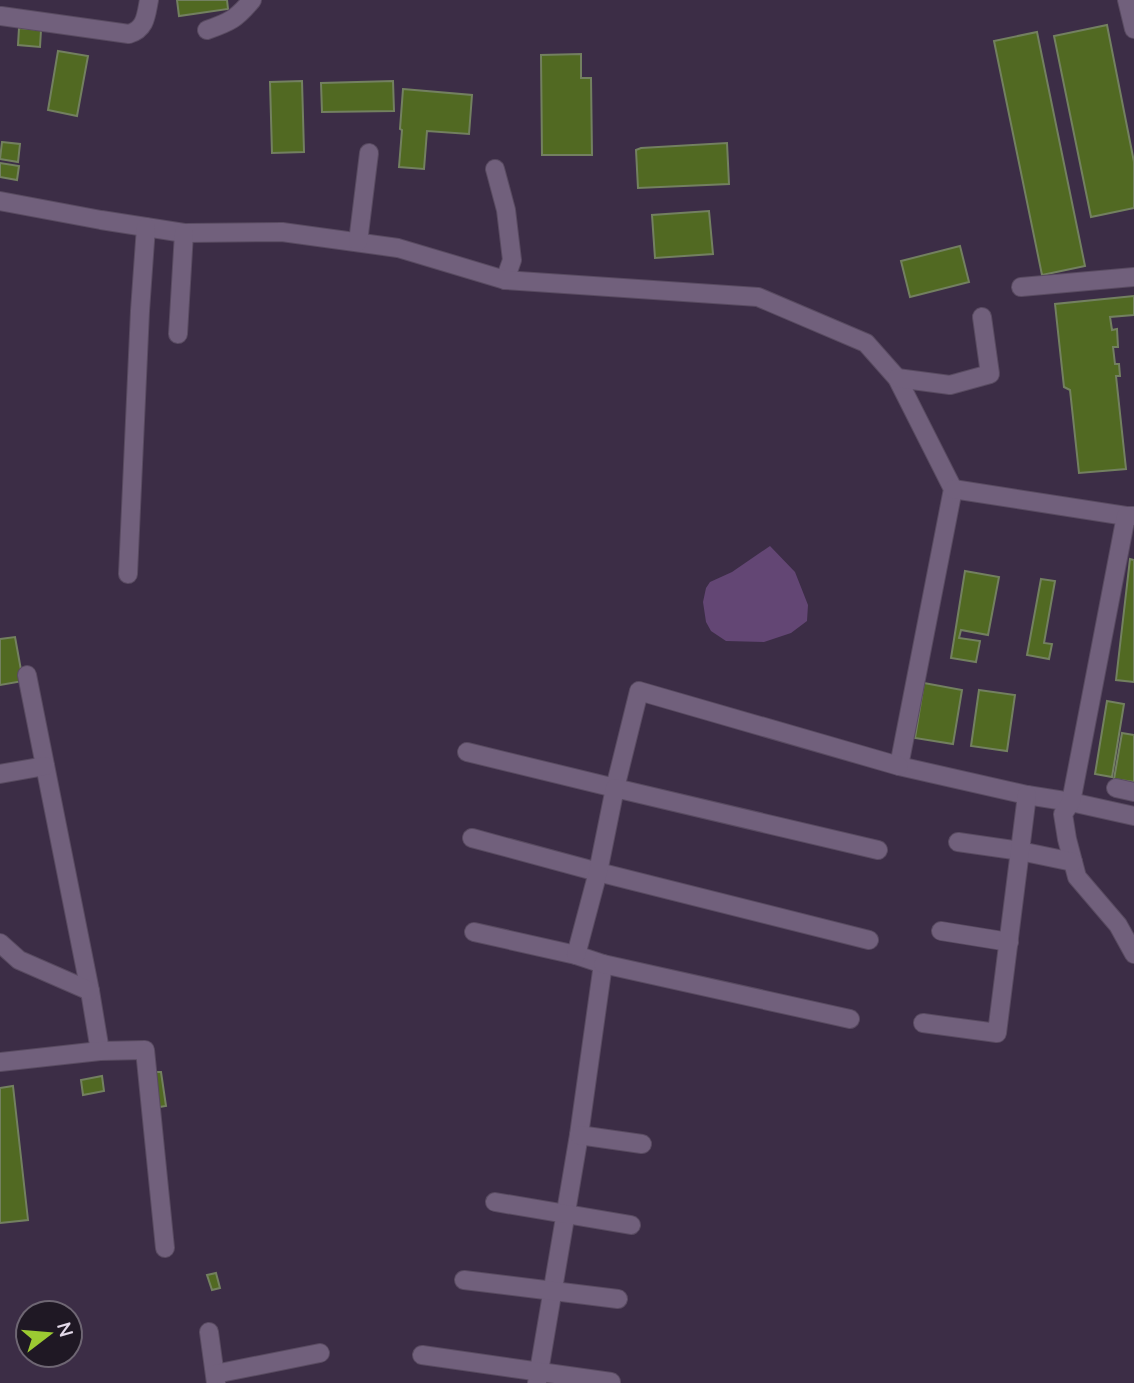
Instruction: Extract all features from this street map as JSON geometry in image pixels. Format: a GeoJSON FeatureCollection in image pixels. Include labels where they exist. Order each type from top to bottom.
{"type":"FeatureCollection","features":[{"type":"Feature","properties":{"kind":"street"},"geometry":{"type":"LineString","coordinates":[[3,9],[129,34],[138,32],[144,22],[149,0]]}},
{"type":"Feature","properties":{"kind":"street"},"geometry":{"type":"LineString","coordinates":[[207,30],[240,15],[252,0]]}},
{"type":"Feature","properties":{"kind":"street"},"geometry":{"type":"LineString","coordinates":[[1127,0],[1134,29]]}},
{"type":"Feature","properties":{"kind":"street"},"geometry":{"type":"LineString","coordinates":[[358,242],[369,153]]}},
{"type":"Feature","properties":{"kind":"street"},"geometry":{"type":"LineString","coordinates":[[495,169],[506,209],[512,260],[505,280]]}},
{"type":"Feature","properties":{"kind":"street"},"geometry":{"type":"LineString","coordinates":[[0,201],[184,233],[282,232],[398,248],[505,280],[758,297],[866,343],[897,378],[953,489],[899,766]]}},
{"type":"Feature","properties":{"kind":"street"},"geometry":{"type":"LineString","coordinates":[[128,574],[146,227]]}},
{"type":"Feature","properties":{"kind":"street"},"geometry":{"type":"LineString","coordinates":[[178,334],[184,233]]}},
{"type":"Feature","properties":{"kind":"street"},"geometry":{"type":"LineString","coordinates":[[1021,287],[1134,277]]}},
{"type":"Feature","properties":{"kind":"street"},"geometry":{"type":"LineString","coordinates":[[897,378],[950,385],[990,374],[982,317]]}},
{"type":"Feature","properties":{"kind":"street"},"geometry":{"type":"LineString","coordinates":[[953,489],[1130,516],[1071,802],[1063,814],[1077,877],[1118,925],[1134,954]]}},
{"type":"Feature","properties":{"kind":"street"},"geometry":{"type":"LineString","coordinates":[[27,675],[100,1051]]}},
{"type":"Feature","properties":{"kind":"street"},"geometry":{"type":"LineString","coordinates":[[576,955],[598,872],[639,691],[899,766],[1134,816]]}},
{"type":"Feature","properties":{"kind":"street"},"geometry":{"type":"LineString","coordinates":[[467,752],[878,850]]}},
{"type":"Feature","properties":{"kind":"street"},"geometry":{"type":"LineString","coordinates":[[0,774],[45,766]]}},
{"type":"Feature","properties":{"kind":"street"},"geometry":{"type":"LineString","coordinates":[[1116,788],[1134,792]]}},
{"type":"Feature","properties":{"kind":"street"},"geometry":{"type":"LineString","coordinates":[[923,1023],[997,1033],[1027,795]]}},
{"type":"Feature","properties":{"kind":"street"},"geometry":{"type":"LineString","coordinates":[[472,838],[869,940]]}},
{"type":"Feature","properties":{"kind":"street"},"geometry":{"type":"LineString","coordinates":[[958,842],[1073,862]]}},
{"type":"Feature","properties":{"kind":"street"},"geometry":{"type":"LineString","coordinates":[[941,931],[1009,942]]}},
{"type":"Feature","properties":{"kind":"street"},"geometry":{"type":"LineString","coordinates":[[474,932],[576,955],[603,964],[850,1018]]}},
{"type":"Feature","properties":{"kind":"street"},"geometry":{"type":"LineString","coordinates":[[0,943],[19,960],[90,991]]}},
{"type":"Feature","properties":{"kind":"street"},"geometry":{"type":"LineString","coordinates":[[538,1377],[579,1135],[603,964]]}},
{"type":"Feature","properties":{"kind":"street"},"geometry":{"type":"LineString","coordinates":[[0,1062],[100,1051],[145,1050],[165,1248]]}},
{"type":"Feature","properties":{"kind":"street"},"geometry":{"type":"LineString","coordinates":[[579,1135],[642,1144]]}},
{"type":"Feature","properties":{"kind":"street"},"geometry":{"type":"LineString","coordinates":[[495,1202],[631,1225]]}},
{"type":"Feature","properties":{"kind":"street"},"geometry":{"type":"LineString","coordinates":[[464,1280],[618,1300]]}},
{"type":"Feature","properties":{"kind":"street"},"geometry":{"type":"LineString","coordinates":[[209,1332],[216,1379],[320,1353]]}},
{"type":"Feature","properties":{"kind":"street"},"geometry":{"type":"LineString","coordinates":[[422,1355],[538,1377],[611,1382]]}},
{"type":"Feature","properties":{"kind":"shaded area"},"geometry":{"type":"Polygon","coordinates":[[[770,546],[795,572],[808,605],[807,621],[791,633],[764,642],[726,641],[711,631],[706,622],[703,602],[706,588],[710,582],[732,572],[770,546]]]}},
{"type":"Feature","properties":{"kind":"building"},"geometry":{"type":"Polygon","coordinates":[[[177,0],[227,0],[228,9],[179,16],[177,0]]]}},
{"type":"Feature","properties":{"kind":"building"},"geometry":{"type":"Polygon","coordinates":[[[1107,25],[1134,162],[1134,208],[1091,217],[1054,36],[1107,25]]]}},
{"type":"Feature","properties":{"kind":"building"},"geometry":{"type":"Polygon","coordinates":[[[19,28],[41,30],[40,47],[18,45],[19,28]]]}},
{"type":"Feature","properties":{"kind":"building"},"geometry":{"type":"Polygon","coordinates":[[[1037,32],[1085,266],[1042,275],[994,41],[1037,32]]]}},
{"type":"Feature","properties":{"kind":"building"},"geometry":{"type":"Polygon","coordinates":[[[58,51],[88,56],[77,116],[48,110],[58,51]]]}},
{"type":"Feature","properties":{"kind":"building"},"geometry":{"type":"Polygon","coordinates":[[[581,54],[581,78],[591,78],[592,155],[542,155],[541,55],[581,54]]]}},
{"type":"Feature","properties":{"kind":"building"},"geometry":{"type":"Polygon","coordinates":[[[302,81],[304,152],[272,153],[270,82],[302,81]]]}},
{"type":"Feature","properties":{"kind":"building"},"geometry":{"type":"Polygon","coordinates":[[[393,81],[394,111],[322,112],[321,83],[393,81]]]}},
{"type":"Feature","properties":{"kind":"building"},"geometry":{"type":"Polygon","coordinates":[[[403,89],[472,95],[469,134],[427,131],[424,169],[399,167],[403,89]]]}},
{"type":"Feature","properties":{"kind":"building"},"geometry":{"type":"Polygon","coordinates":[[[2,142],[20,144],[18,162],[0,159],[2,142]]]}},
{"type":"Feature","properties":{"kind":"building"},"geometry":{"type":"Polygon","coordinates":[[[727,143],[729,184],[638,188],[636,150],[727,143]]]}},
{"type":"Feature","properties":{"kind":"building"},"geometry":{"type":"Polygon","coordinates":[[[0,163],[19,166],[17,180],[0,177],[0,163]]]}},
{"type":"Feature","properties":{"kind":"building"},"geometry":{"type":"Polygon","coordinates":[[[709,211],[713,254],[655,258],[652,215],[709,211]]]}},
{"type":"Feature","properties":{"kind":"building"},"geometry":{"type":"Polygon","coordinates":[[[960,246],[969,282],[910,297],[901,261],[960,246]]]}},
{"type":"Feature","properties":{"kind":"building"},"geometry":{"type":"Polygon","coordinates":[[[1134,296],[1134,315],[1110,317],[1112,330],[1117,329],[1118,347],[1113,347],[1115,364],[1119,364],[1120,376],[1116,376],[1126,469],[1079,473],[1070,390],[1064,387],[1055,304],[1134,296]]]}},
{"type":"Feature","properties":{"kind":"building"},"geometry":{"type":"Polygon","coordinates":[[[1130,559],[1134,560],[1134,682],[1116,680],[1130,559]]]}},
{"type":"Feature","properties":{"kind":"building"},"geometry":{"type":"Polygon","coordinates":[[[965,571],[999,577],[988,635],[961,630],[959,638],[980,641],[976,662],[951,658],[965,571]]]}},
{"type":"Feature","properties":{"kind":"building"},"geometry":{"type":"Polygon","coordinates":[[[1041,579],[1055,581],[1044,643],[1052,644],[1049,659],[1027,655],[1041,579]]]}},
{"type":"Feature","properties":{"kind":"building"},"geometry":{"type":"Polygon","coordinates":[[[15,637],[23,681],[0,685],[0,639],[15,637]]]}},
{"type":"Feature","properties":{"kind":"building"},"geometry":{"type":"Polygon","coordinates":[[[924,683],[962,690],[953,744],[915,738],[924,683]]]}},
{"type":"Feature","properties":{"kind":"building"},"geometry":{"type":"Polygon","coordinates":[[[979,690],[1015,695],[1007,751],[971,746],[979,690]]]}},
{"type":"Feature","properties":{"kind":"building"},"geometry":{"type":"Polygon","coordinates":[[[1107,701],[1124,704],[1112,777],[1095,774],[1107,701]]]}},
{"type":"Feature","properties":{"kind":"building"},"geometry":{"type":"Polygon","coordinates":[[[1122,733],[1134,735],[1134,782],[1114,779],[1122,733]]]}},
{"type":"Feature","properties":{"kind":"building"},"geometry":{"type":"Polygon","coordinates":[[[155,1072],[161,1072],[166,1106],[159,1107],[155,1072]]]}},
{"type":"Feature","properties":{"kind":"building"},"geometry":{"type":"Polygon","coordinates":[[[102,1076],[104,1091],[83,1095],[81,1080],[102,1076]]]}},
{"type":"Feature","properties":{"kind":"building"},"geometry":{"type":"Polygon","coordinates":[[[13,1086],[28,1220],[0,1223],[0,1088],[13,1086]]]}},
{"type":"Feature","properties":{"kind":"building"},"geometry":{"type":"Polygon","coordinates":[[[216,1273],[220,1288],[212,1290],[207,1275],[216,1273]]]}}]}
